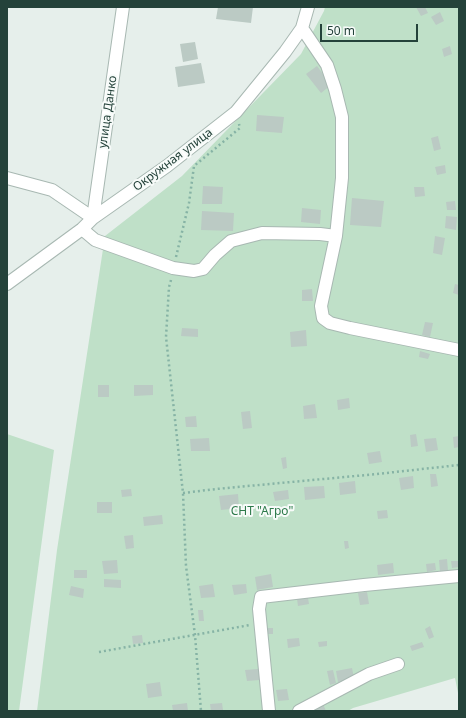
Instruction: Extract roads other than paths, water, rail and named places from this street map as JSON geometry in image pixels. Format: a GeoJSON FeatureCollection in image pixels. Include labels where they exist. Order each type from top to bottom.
{"type":"FeatureCollection","features":[{"type":"Feature","properties":{"kind":"street","name":"улица Данко"},"geometry":{"type":"LineString","coordinates":[[93,218],[123,7]]}},
{"type":"Feature","properties":{"kind":"street","name":"Окружная улица"},"geometry":{"type":"LineString","coordinates":[[7,284],[82,229],[93,218],[167,166],[236,112],[285,52],[302,28],[308,7]]}},
{"type":"Feature","properties":{"kind":"street"},"geometry":{"type":"LineString","coordinates":[[302,28],[327,65],[342,117],[342,178],[336,236],[322,306],[323,318],[330,323],[350,328],[459,350]]}},
{"type":"Feature","properties":{"kind":"street"},"geometry":{"type":"LineString","coordinates":[[7,178],[52,190],[93,218]]}},
{"type":"Feature","properties":{"kind":"street"},"geometry":{"type":"LineString","coordinates":[[82,229],[95,240],[174,268],[194,271],[203,269],[215,255],[231,241],[262,233],[320,234],[336,236]]}},
{"type":"Feature","properties":{"kind":"street"},"geometry":{"type":"LineString","coordinates":[[268,711],[259,609],[261,597],[459,576]]}},
{"type":"Feature","properties":{"kind":"street"},"geometry":{"type":"LineString","coordinates":[[299,711],[369,674],[398,664]]}},
{"type":"Feature","properties":{"kind":"park label","name":"СНТ \"Агро\""},"geometry":{"type":"Point","coordinates":[262,512]}}]}
